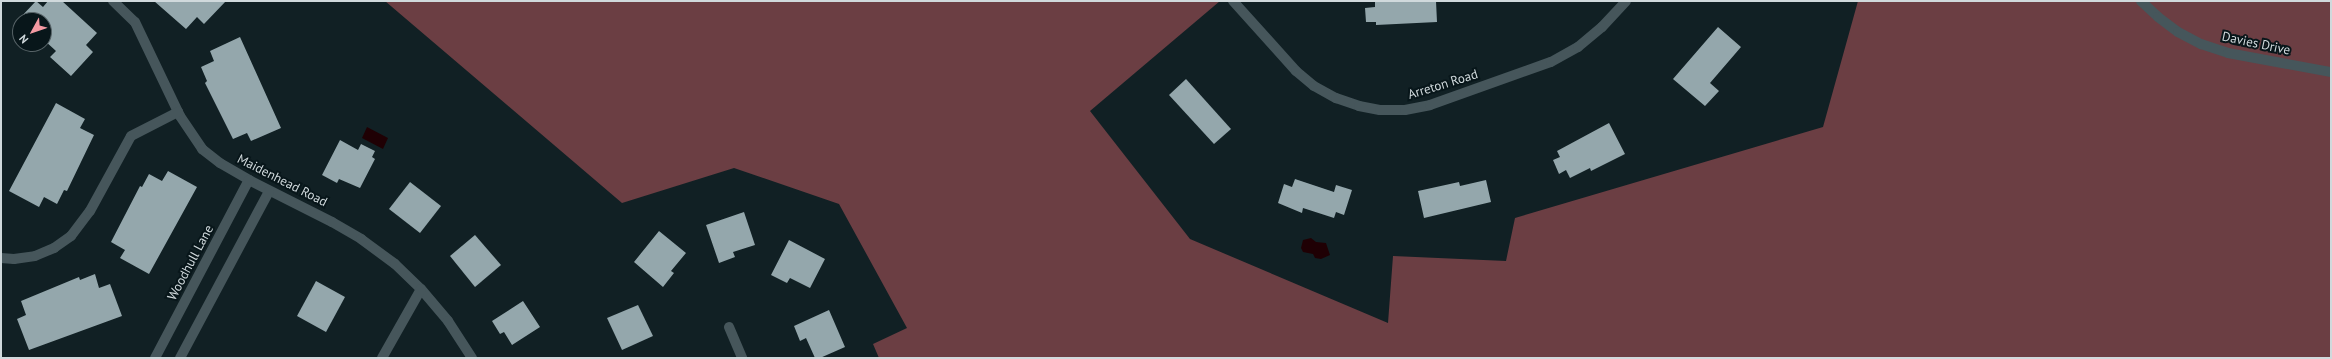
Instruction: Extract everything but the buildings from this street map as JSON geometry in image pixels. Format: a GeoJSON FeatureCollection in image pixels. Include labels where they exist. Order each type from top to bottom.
{"type":"FeatureCollection","features":[{"type":"Feature","properties":{"kind":"street","name":"Maidenhead Road"},"geometry":{"type":"LineString","coordinates":[[113,1],[135,22],[178,112],[202,149],[220,163],[249,180],[332,222],[361,239],[395,264],[421,288],[448,321],[472,358]]}},
{"type":"Feature","properties":{"kind":"street","name":"Arreton Road"},"geometry":{"type":"LineString","coordinates":[[1233,1],[1296,70],[1314,86],[1336,98],[1359,106],[1380,110],[1398,110],[1430,105],[1551,62],[1578,47],[1596,32],[1626,1]]}},
{"type":"Feature","properties":{"kind":"street","name":"Davies Drive"},"geometry":{"type":"LineString","coordinates":[[2141,1],[2158,17],[2178,32],[2201,44],[2228,53],[2331,72]]}},
{"type":"Feature","properties":{"kind":"street"},"geometry":{"type":"LineString","coordinates":[[1,258],[14,259],[36,256],[54,248],[71,236],[90,211],[132,136],[178,112]]}},
{"type":"Feature","properties":{"kind":"street","name":"Woodhull Lane"},"geometry":{"type":"LineString","coordinates":[[156,358],[249,180]]}},
{"type":"Feature","properties":{"kind":"street"},"geometry":{"type":"LineString","coordinates":[[180,358],[269,191]]}},
{"type":"Feature","properties":{"kind":"street"},"geometry":{"type":"LineString","coordinates":[[382,358],[421,288]]}},
{"type":"Feature","properties":{"kind":"street"},"geometry":{"type":"LineString","coordinates":[[728,327],[742,358]]}},
{"type":"Feature","properties":{"kind":"shaded area"},"geometry":{"type":"Polygon","coordinates":[[[385,1],[1220,1],[1090,111],[1190,239],[1388,323],[1393,256],[1506,261],[1515,218],[1823,127],[1858,1],[2331,1],[2331,358],[879,358],[873,344],[907,328],[839,204],[734,168],[622,203],[385,1]]]}},
{"type":"Feature","properties":{"kind":"shaded area"},"geometry":{"type":"Polygon","coordinates":[[[367,127],[388,138],[383,149],[362,138],[367,127]]]}},
{"type":"Feature","properties":{"kind":"shaded area"},"geometry":{"type":"Polygon","coordinates":[[[1311,238],[1316,242],[1326,243],[1330,255],[1321,259],[1315,258],[1313,254],[1303,252],[1301,248],[1303,240],[1311,238]]]}}]}
